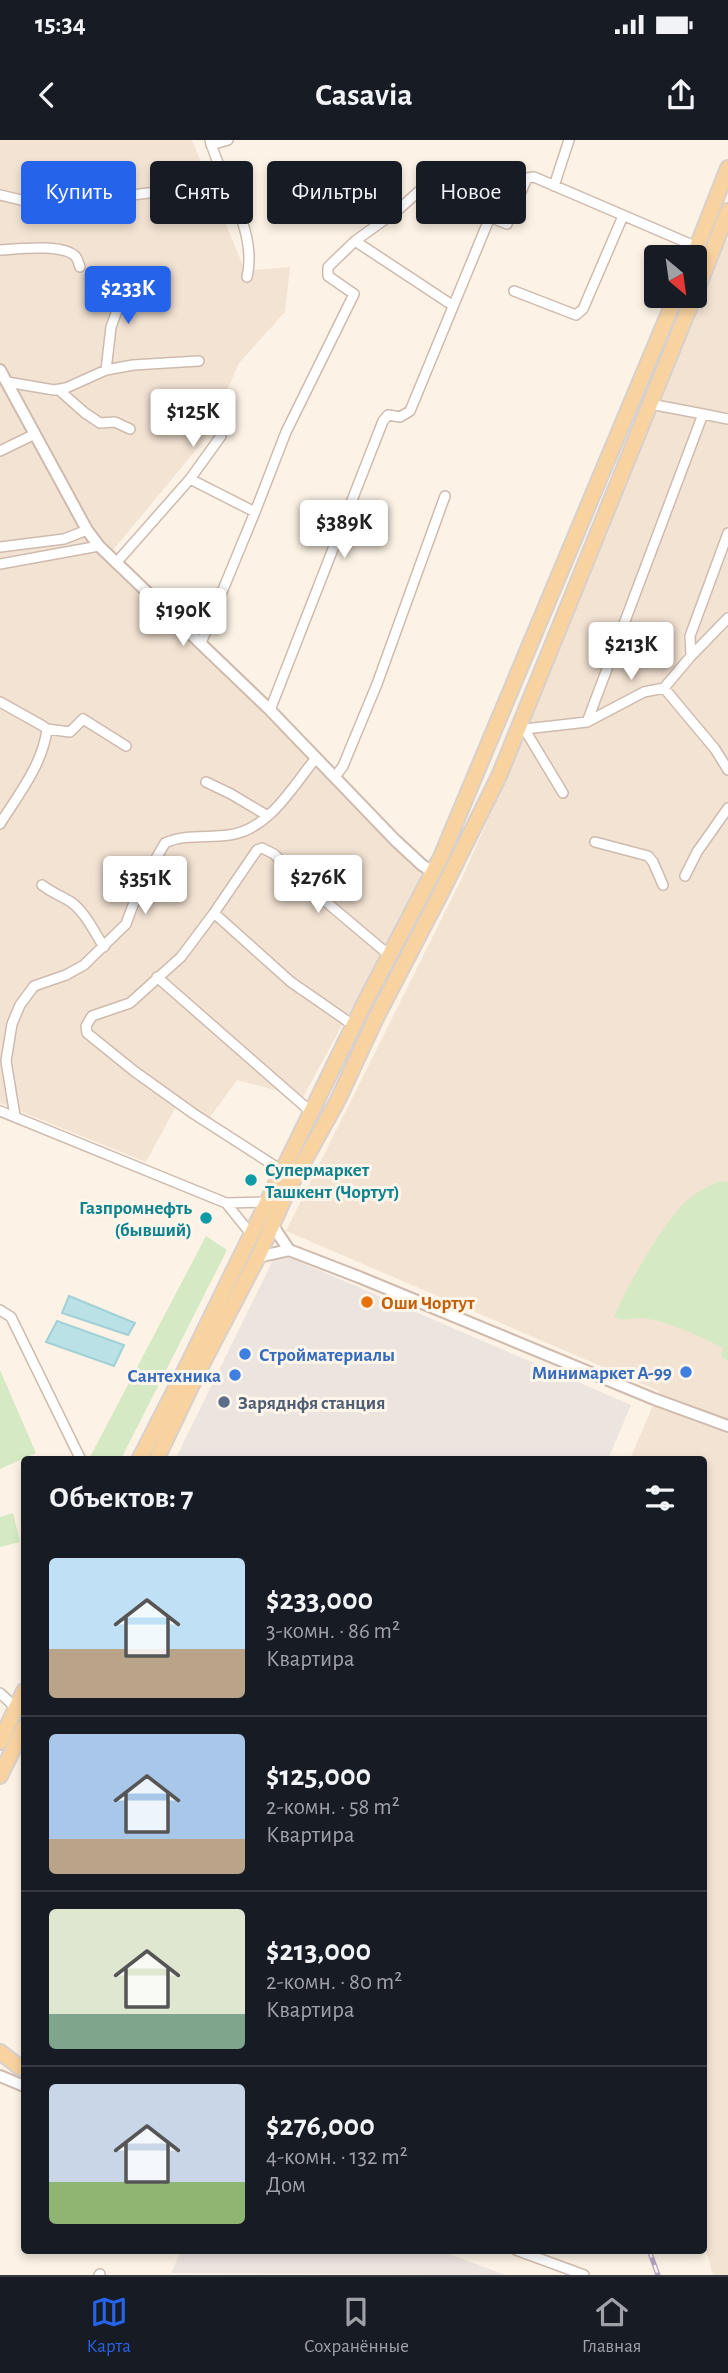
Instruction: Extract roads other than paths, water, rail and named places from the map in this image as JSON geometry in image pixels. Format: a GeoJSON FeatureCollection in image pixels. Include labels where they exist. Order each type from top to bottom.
{"type":"FeatureCollection","features":[{"type":"Feature","properties":{"kind":"main road"},"geometry":{"type":"LineString","coordinates":[[697,245],[728,168]]}},
{"type":"Feature","properties":{"kind":"main road"},"geometry":{"type":"LineString","coordinates":[[707,270],[721,241],[728,211]]}},
{"type":"Feature","properties":{"kind":"main road"},"geometry":{"type":"LineString","coordinates":[[158,1456],[193,1367],[281,1170],[433,872],[467,799],[672,308]]}},
{"type":"Feature","properties":{"kind":"main road"},"geometry":{"type":"LineString","coordinates":[[141,1456],[258,1257],[287,1192],[338,1100],[376,1018],[523,727],[690,308]]}},
{"type":"Feature","properties":{"kind":"main road"},"geometry":{"type":"LineString","coordinates":[[467,799],[484,807]]}},
{"type":"Feature","properties":{"kind":"main road"},"geometry":{"type":"LineString","coordinates":[[320,1091],[338,1100]]}},
{"type":"Feature","properties":{"kind":"main road"},"geometry":{"type":"LineString","coordinates":[[0,1742],[21,1697]]}},
{"type":"Feature","properties":{"kind":"main road"},"geometry":{"type":"LineString","coordinates":[[0,1776],[21,1733]]}},
{"type":"Feature","properties":{"kind":"main road"},"geometry":{"type":"LineString","coordinates":[[0,2052],[21,2067]]}},
{"type":"Feature","properties":{"kind":"street"},"geometry":{"type":"LineString","coordinates":[[217,161],[211,143],[228,140]]}},
{"type":"Feature","properties":{"kind":"street"},"geometry":{"type":"LineString","coordinates":[[554,186],[569,140]]}},
{"type":"Feature","properties":{"kind":"street"},"geometry":{"type":"LineString","coordinates":[[526,180],[534,177],[624,216],[680,245]]}},
{"type":"Feature","properties":{"kind":"street"},"geometry":{"type":"LineString","coordinates":[[0,195],[46,203],[61,197],[99,192],[124,196],[150,193]]}},
{"type":"Feature","properties":{"kind":"street"},"geometry":{"type":"LineString","coordinates":[[201,643],[286,432],[354,294],[328,276],[328,267],[355,241],[416,194]]}},
{"type":"Feature","properties":{"kind":"street"},"geometry":{"type":"LineString","coordinates":[[514,291],[576,315],[583,309],[624,216]]}},
{"type":"Feature","properties":{"kind":"street"},"geometry":{"type":"LineString","coordinates":[[241,224],[249,248],[247,277]]}},
{"type":"Feature","properties":{"kind":"street"},"geometry":{"type":"LineString","coordinates":[[270,710],[383,421],[388,415],[400,417],[410,411],[487,224]]}},
{"type":"Feature","properties":{"kind":"street"},"geometry":{"type":"LineString","coordinates":[[355,241],[452,305]]}},
{"type":"Feature","properties":{"kind":"street"},"geometry":{"type":"LineString","coordinates":[[0,250],[44,248],[68,251],[76,257],[80,267]]}},
{"type":"Feature","properties":{"kind":"street"},"geometry":{"type":"LineString","coordinates":[[106,370],[111,327],[129,278]]}},
{"type":"Feature","properties":{"kind":"street"},"geometry":{"type":"LineString","coordinates":[[7,382],[59,390],[106,370],[133,365],[199,361]]}},
{"type":"Feature","properties":{"kind":"street"},"geometry":{"type":"LineString","coordinates":[[0,370],[99,546],[270,710],[404,848],[433,872]]}},
{"type":"Feature","properties":{"kind":"street"},"geometry":{"type":"LineString","coordinates":[[59,390],[100,423],[115,422],[130,429]]}},
{"type":"Feature","properties":{"kind":"street"},"geometry":{"type":"LineString","coordinates":[[650,404],[728,419]]}},
{"type":"Feature","properties":{"kind":"street"},"geometry":{"type":"LineString","coordinates":[[587,722],[703,414]]}},
{"type":"Feature","properties":{"kind":"street"},"geometry":{"type":"LineString","coordinates":[[0,451],[35,434]]}},
{"type":"Feature","properties":{"kind":"street"},"geometry":{"type":"LineString","coordinates":[[116,563],[190,479],[221,436]]}},
{"type":"Feature","properties":{"kind":"street"},"geometry":{"type":"LineString","coordinates":[[190,479],[255,512]]}},
{"type":"Feature","properties":{"kind":"street"},"geometry":{"type":"LineString","coordinates":[[335,777],[343,766],[377,684],[445,496]]}},
{"type":"Feature","properties":{"kind":"street"},"geometry":{"type":"LineString","coordinates":[[0,547],[64,539],[88,530]]}},
{"type":"Feature","properties":{"kind":"street"},"geometry":{"type":"LineString","coordinates":[[691,656],[690,636],[728,533]]}},
{"type":"Feature","properties":{"kind":"street"},"geometry":{"type":"LineString","coordinates":[[0,564],[99,546]]}},
{"type":"Feature","properties":{"kind":"street"},"geometry":{"type":"LineString","coordinates":[[563,793],[523,727],[587,722],[644,692],[664,688],[728,618]]}},
{"type":"Feature","properties":{"kind":"street"},"geometry":{"type":"LineString","coordinates":[[664,688],[715,749],[728,770]]}},
{"type":"Feature","properties":{"kind":"street"},"geometry":{"type":"LineString","coordinates":[[0,702],[47,729],[69,732],[83,719],[126,746]]}},
{"type":"Feature","properties":{"kind":"street"},"geometry":{"type":"LineString","coordinates":[[0,824],[39,758],[47,729]]}},
{"type":"Feature","properties":{"kind":"street"},"geometry":{"type":"LineString","coordinates":[[15,1116],[6,1061],[12,1024],[20,1005],[34,986],[66,975],[84,965],[126,924],[140,886],[165,843],[197,836],[245,832],[260,824],[316,758]]}},
{"type":"Feature","properties":{"kind":"street"},"geometry":{"type":"LineString","coordinates":[[206,782],[268,816]]}},
{"type":"Feature","properties":{"kind":"street"},"geometry":{"type":"LineString","coordinates":[[685,876],[697,852],[728,808]]}},
{"type":"Feature","properties":{"kind":"street"},"geometry":{"type":"LineString","coordinates":[[594,842],[648,856],[663,885]]}},
{"type":"Feature","properties":{"kind":"street"},"geometry":{"type":"LineString","coordinates":[[281,1170],[194,1114],[134,1070],[88,1033],[86,1026],[92,1016],[130,1003],[181,957],[215,913],[257,850],[262,848],[274,854],[306,885],[389,955]]}},
{"type":"Feature","properties":{"kind":"street"},"geometry":{"type":"LineString","coordinates":[[42,885],[72,903],[104,947]]}},
{"type":"Feature","properties":{"kind":"street"},"geometry":{"type":"LineString","coordinates":[[215,913],[290,982],[353,1025]]}},
{"type":"Feature","properties":{"kind":"street"},"geometry":{"type":"LineString","coordinates":[[157,978],[310,1111]]}},
{"type":"Feature","properties":{"kind":"street"},"geometry":{"type":"LineString","coordinates":[[0,1111],[226,1203],[266,1202]]}},
{"type":"Feature","properties":{"kind":"street"},"geometry":{"type":"LineString","coordinates":[[226,1203],[251,1234]]}},
{"type":"Feature","properties":{"kind":"street"},"geometry":{"type":"LineString","coordinates":[[273,1226],[289,1250]]}},
{"type":"Feature","properties":{"kind":"street"},"geometry":{"type":"LineString","coordinates":[[258,1257],[289,1250],[667,1404],[728,1426]]}},
{"type":"Feature","properties":{"kind":"street"},"geometry":{"type":"LineString","coordinates":[[0,1310],[11,1317],[79,1456]]}},
{"type":"Feature","properties":{"kind":"street"},"geometry":{"type":"LineString","coordinates":[[0,1693],[16,1708]]}},
{"type":"Feature","properties":{"kind":"street"},"geometry":{"type":"LineString","coordinates":[[0,2061],[21,2067]]}},
{"type":"Feature","properties":{"kind":"street"},"geometry":{"type":"LineString","coordinates":[[0,2076],[21,2085]]}},
{"type":"Feature","properties":{"kind":"street"},"geometry":{"type":"LineString","coordinates":[[527,2254],[584,2275]]}},
{"type":"Feature","properties":{"kind":"water"},"geometry":{"type":"Polygon","coordinates":[[[69,1296],[135,1323],[128,1335],[62,1313],[69,1296]]]}},
{"type":"Feature","properties":{"kind":"water"},"geometry":{"type":"Polygon","coordinates":[[[57,1321],[124,1345],[114,1366],[46,1342],[57,1321]]]}},
{"type":"Feature","properties":{"kind":"railway"},"geometry":{"type":"LineString","coordinates":[[650,2254],[658,2275]]}},
{"type":"Feature","properties":{"kind":"place","name":"Супермаркет Ташкент (Чортут)"},"geometry":{"type":"Point","coordinates":[251,1180]}},
{"type":"Feature","properties":{"kind":"place","name":"Газпромнефть (бывший)"},"geometry":{"type":"Point","coordinates":[206,1218]}},
{"type":"Feature","properties":{"kind":"place","name":"Оши Чортут"},"geometry":{"type":"Point","coordinates":[367,1302]}},
{"type":"Feature","properties":{"kind":"place","name":"Стройматериалы"},"geometry":{"type":"Point","coordinates":[245,1354]}},
{"type":"Feature","properties":{"kind":"place","name":"Минимаркет А-99"},"geometry":{"type":"Point","coordinates":[686,1372]}},
{"type":"Feature","properties":{"kind":"place","name":"Сантехника"},"geometry":{"type":"Point","coordinates":[235,1375]}},
{"type":"Feature","properties":{"kind":"place","name":"Заряднфя станция"},"geometry":{"type":"Point","coordinates":[224,1402]}}]}
